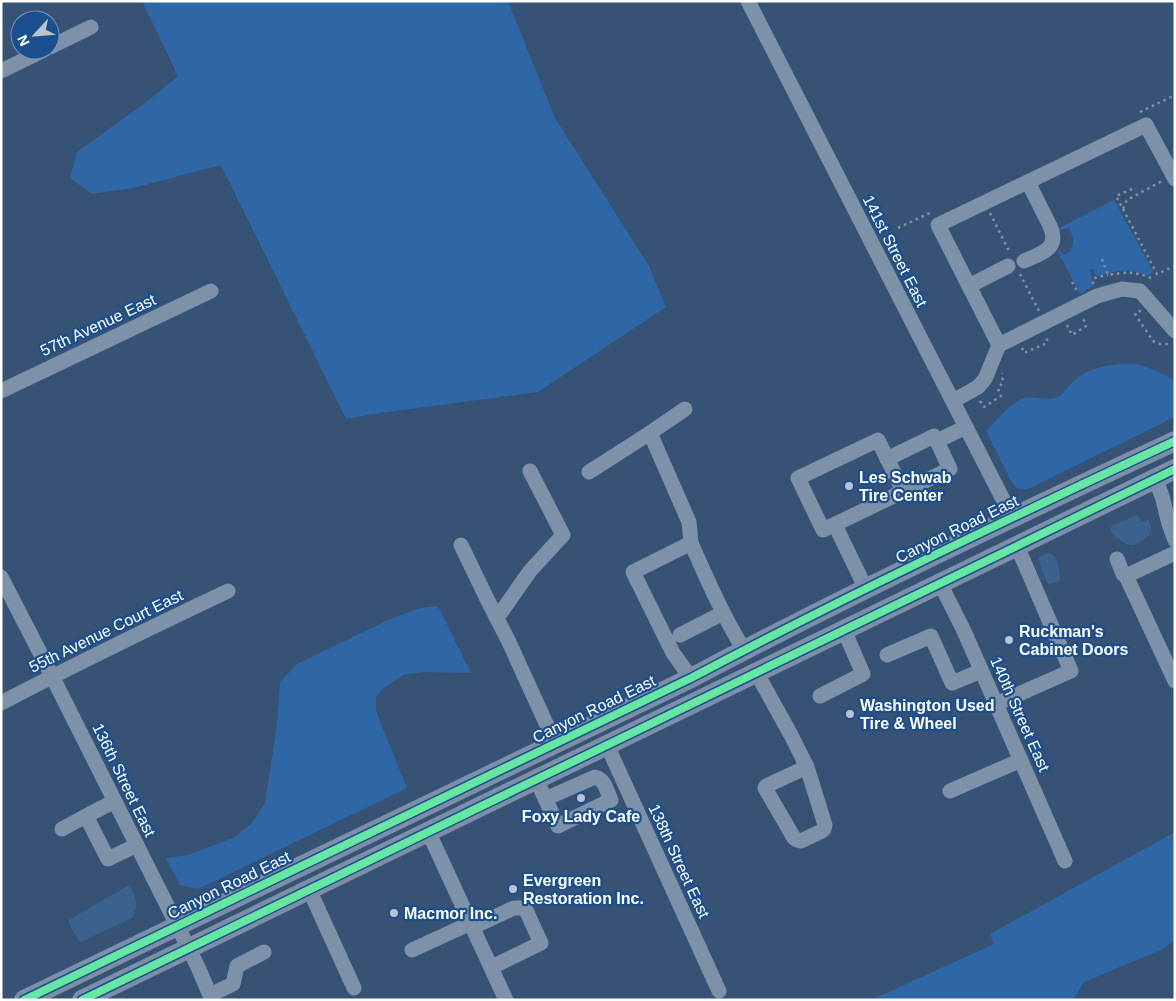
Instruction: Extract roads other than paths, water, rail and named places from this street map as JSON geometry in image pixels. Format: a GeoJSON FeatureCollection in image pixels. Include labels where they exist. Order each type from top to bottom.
{"type":"FeatureCollection","features":[{"type":"Feature","properties":{"kind":"main road","name":"Canyon Road East"},"geometry":{"type":"LineString","coordinates":[[24,1000],[691,678],[1012,517],[1175,441]]}},
{"type":"Feature","properties":{"kind":"main road"},"geometry":{"type":"LineString","coordinates":[[82,1000],[1175,469]]}},
{"type":"Feature","properties":{"kind":"main road"},"geometry":{"type":"LineString","coordinates":[[940,583],[1008,534],[1013,529],[1012,517]]}},
{"type":"Feature","properties":{"kind":"main road"},"geometry":{"type":"LineString","coordinates":[[607,745],[606,736],[610,729],[691,678]]}},
{"type":"Feature","properties":{"kind":"street","name":"141st Street East"},"geometry":{"type":"LineString","coordinates":[[748,1],[1012,517]]}},
{"type":"Feature","properties":{"kind":"street"},"geometry":{"type":"LineString","coordinates":[[60,42],[91,27]]}},
{"type":"Feature","properties":{"kind":"street"},"geometry":{"type":"LineString","coordinates":[[1,71],[24,60]]}},
{"type":"Feature","properties":{"kind":"street"},"geometry":{"type":"LineString","coordinates":[[999,345],[938,225],[1146,125],[1172,178]]}},
{"type":"Feature","properties":{"kind":"street"},"geometry":{"type":"LineString","coordinates":[[1024,261],[1050,248],[1054,238],[1053,232],[1028,182]]}},
{"type":"Feature","properties":{"kind":"street"},"geometry":{"type":"LineString","coordinates":[[969,286],[1008,266]]}},
{"type":"Feature","properties":{"kind":"street"},"geometry":{"type":"LineString","coordinates":[[953,402],[978,387],[985,379],[999,345],[1097,296],[1122,289],[1140,291],[1175,331]]}},
{"type":"Feature","properties":{"kind":"street","name":"57th Avenue East"},"geometry":{"type":"LineString","coordinates":[[1,391],[211,291]]}},
{"type":"Feature","properties":{"kind":"street"},"geometry":{"type":"LineString","coordinates":[[589,472],[685,409]]}},
{"type":"Feature","properties":{"kind":"street"},"geometry":{"type":"LineString","coordinates":[[937,441],[966,427]]}},
{"type":"Feature","properties":{"kind":"street"},"geometry":{"type":"LineString","coordinates":[[650,433],[689,522],[691,543],[730,628],[744,650]]}},
{"type":"Feature","properties":{"kind":"street"},"geometry":{"type":"LineString","coordinates":[[887,459],[934,436],[950,469],[824,530],[798,478],[878,440],[887,459],[903,491]]}},
{"type":"Feature","properties":{"kind":"street"},"geometry":{"type":"LineString","coordinates":[[497,618],[530,571],[564,536],[530,471]]}},
{"type":"Feature","properties":{"kind":"street"},"geometry":{"type":"LineString","coordinates":[[1155,478],[1175,540]]}},
{"type":"Feature","properties":{"kind":"street"},"geometry":{"type":"LineString","coordinates":[[834,525],[866,589]]}},
{"type":"Feature","properties":{"kind":"street"},"geometry":{"type":"LineString","coordinates":[[691,543],[633,572],[673,653],[691,678]]}},
{"type":"Feature","properties":{"kind":"street"},"geometry":{"type":"LineString","coordinates":[[461,545],[509,642],[555,743]]}},
{"type":"Feature","properties":{"kind":"street"},"geometry":{"type":"LineString","coordinates":[[996,704],[1071,671],[1017,546]]}},
{"type":"Feature","properties":{"kind":"street"},"geometry":{"type":"LineString","coordinates":[[1126,576],[1175,554]]}},
{"type":"Feature","properties":{"kind":"street"},"geometry":{"type":"LineString","coordinates":[[1117,559],[1175,680]]}},
{"type":"Feature","properties":{"kind":"street","name":"136th Street East"},"geometry":{"type":"LineString","coordinates":[[1,577],[137,845],[211,998]]}},
{"type":"Feature","properties":{"kind":"street","name":"140th Street East"},"geometry":{"type":"LineString","coordinates":[[940,583],[964,631],[1065,861]]}},
{"type":"Feature","properties":{"kind":"street","name":"55th Avenue Court East"},"geometry":{"type":"LineString","coordinates":[[1,703],[52,676],[228,591]]}},
{"type":"Feature","properties":{"kind":"street"},"geometry":{"type":"LineString","coordinates":[[680,635],[723,613]]}},
{"type":"Feature","properties":{"kind":"street"},"geometry":{"type":"LineString","coordinates":[[820,696],[863,674],[844,630]]}},
{"type":"Feature","properties":{"kind":"street"},"geometry":{"type":"LineString","coordinates":[[888,655],[930,636],[952,683],[981,671]]}},
{"type":"Feature","properties":{"kind":"street"},"geometry":{"type":"LineString","coordinates":[[756,672],[792,735],[806,767],[825,825],[824,829],[801,840],[797,840],[764,788],[806,767]]}},
{"type":"Feature","properties":{"kind":"street","name":"138th Street East"},"geometry":{"type":"LineString","coordinates":[[607,745],[719,991]]}},
{"type":"Feature","properties":{"kind":"street"},"geometry":{"type":"LineString","coordinates":[[950,791],[1021,760]]}},
{"type":"Feature","properties":{"kind":"street"},"geometry":{"type":"LineString","coordinates":[[536,779],[558,826],[611,800],[602,781],[595,777],[546,799]]}},
{"type":"Feature","properties":{"kind":"street"},"geometry":{"type":"LineString","coordinates":[[609,795],[626,787]]}},
{"type":"Feature","properties":{"kind":"street"},"geometry":{"type":"LineString","coordinates":[[62,829],[115,801]]}},
{"type":"Feature","properties":{"kind":"street"},"geometry":{"type":"LineString","coordinates":[[86,816],[108,859],[137,845]]}},
{"type":"Feature","properties":{"kind":"street"},"geometry":{"type":"LineString","coordinates":[[428,832],[492,967],[503,998]]}},
{"type":"Feature","properties":{"kind":"street"},"geometry":{"type":"LineString","coordinates":[[309,889],[354,988]]}},
{"type":"Feature","properties":{"kind":"street"},"geometry":{"type":"LineString","coordinates":[[412,950],[514,908],[524,908],[541,943],[492,967]]}},
{"type":"Feature","properties":{"kind":"street"},"geometry":{"type":"LineString","coordinates":[[211,998],[233,984],[237,966],[264,952]]}},
{"type":"Feature","properties":{"kind":"place","name":"Les Schwab Tire Center"},"geometry":{"type":"Point","coordinates":[849,486]}},
{"type":"Feature","properties":{"kind":"place","name":"Ruckman's Cabinet Doors"},"geometry":{"type":"Point","coordinates":[1009,640]}},
{"type":"Feature","properties":{"kind":"place","name":"Washington Used Tire & Wheel"},"geometry":{"type":"Point","coordinates":[850,714]}},
{"type":"Feature","properties":{"kind":"place","name":"Foxy Lady Cafe"},"geometry":{"type":"Point","coordinates":[581,798]}},
{"type":"Feature","properties":{"kind":"place","name":"Evergreen Restoration Inc."},"geometry":{"type":"Point","coordinates":[513,889]}},
{"type":"Feature","properties":{"kind":"place","name":"Macmor Inc."},"geometry":{"type":"Point","coordinates":[394,913]}}]}
